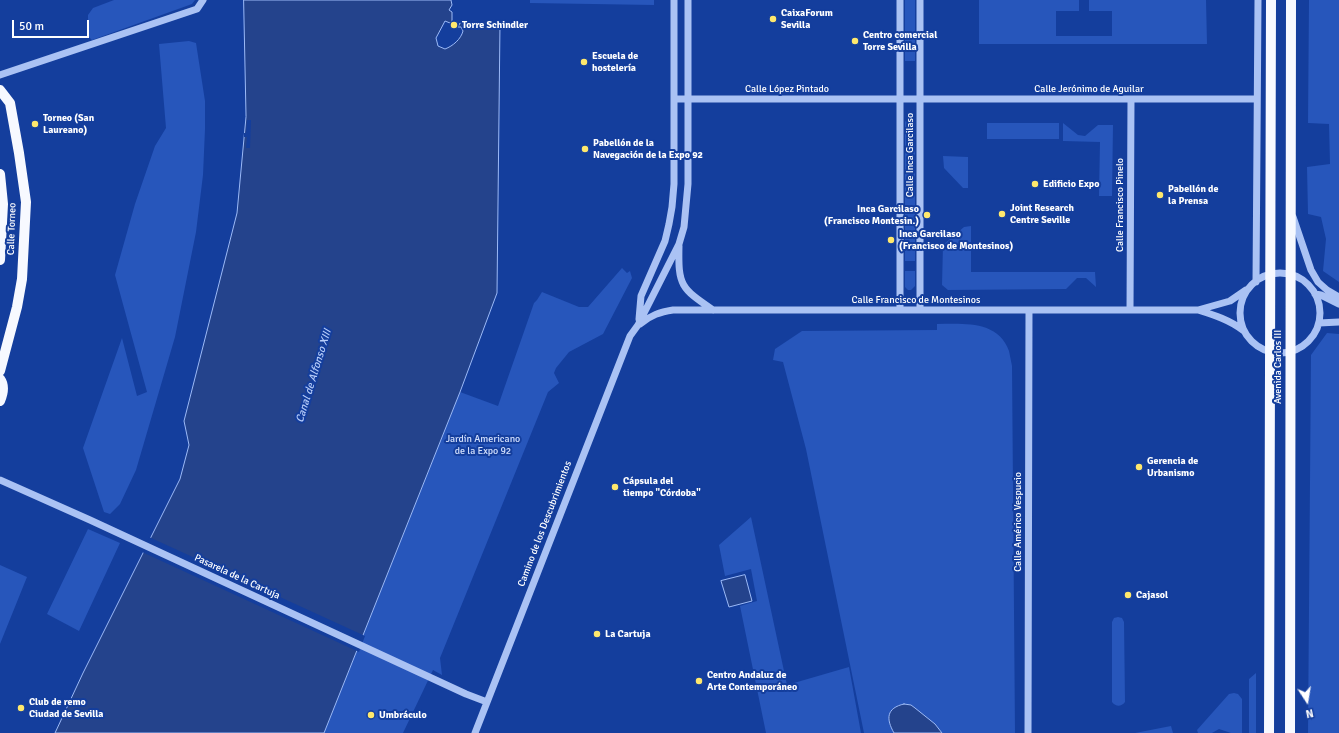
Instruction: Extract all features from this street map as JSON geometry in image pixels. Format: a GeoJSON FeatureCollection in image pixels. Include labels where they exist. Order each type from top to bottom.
{"type":"FeatureCollection","features":[{"type":"Feature","properties":{"kind":"main road","name":"Avenida Carlos III"},"geometry":{"type":"LineString","coordinates":[[1269,733],[1271,0]]}},
{"type":"Feature","properties":{"kind":"main road","name":"Avenida Carlos III"},"geometry":{"type":"LineString","coordinates":[[1290,733],[1291,0]]}},
{"type":"Feature","properties":{"kind":"main road","name":"Calle Torneo"},"geometry":{"type":"LineString","coordinates":[[0,90],[10,103],[26,202],[22,279],[17,307],[0,371]]}},
{"type":"Feature","properties":{"kind":"main road","name":"Calle Torneo"},"geometry":{"type":"LineString","coordinates":[[0,174],[3,204],[0,260]]}},
{"type":"Feature","properties":{"kind":"main road"},"geometry":{"type":"LineString","coordinates":[[0,378],[3,382],[3,392],[0,402]]}},
{"type":"Feature","properties":{"kind":"street"},"geometry":{"type":"LineString","coordinates":[[0,75],[197,9],[203,0]]}},
{"type":"Feature","properties":{"kind":"street","name":"Camino de los Descubrimientos"},"geometry":{"type":"LineString","coordinates":[[638,325],[641,296],[665,241],[672,207],[674,0]]}},
{"type":"Feature","properties":{"kind":"street","name":"Camino de los Descubrimientos"},"geometry":{"type":"LineString","coordinates":[[475,733],[622,354],[679,244],[684,227],[686,207],[688,0]]}},
{"type":"Feature","properties":{"kind":"street","name":"Calle Inca Garcilaso"},"geometry":{"type":"LineString","coordinates":[[900,0],[900,310]]}},
{"type":"Feature","properties":{"kind":"street","name":"Calle Inca Garcilaso"},"geometry":{"type":"LineString","coordinates":[[920,0],[920,310]]}},
{"type":"Feature","properties":{"kind":"street"},"geometry":{"type":"LineString","coordinates":[[1256,282],[1258,0]]}},
{"type":"Feature","properties":{"kind":"street","name":"Calle López Pintado"},"geometry":{"type":"LineString","coordinates":[[674,99],[920,99]]}},
{"type":"Feature","properties":{"kind":"street","name":"Calle Jerónimo de Aguilar"},"geometry":{"type":"LineString","coordinates":[[920,99],[1257,99]]}},
{"type":"Feature","properties":{"kind":"street","name":"Calle Francisco Pinelo"},"geometry":{"type":"LineString","coordinates":[[1130,310],[1131,99]]}},
{"type":"Feature","properties":{"kind":"street"},"geometry":{"type":"LineString","coordinates":[[1291,211],[1311,270],[1318,282],[1327,290],[1339,297]]}},
{"type":"Feature","properties":{"kind":"street"},"geometry":{"type":"LineString","coordinates":[[679,244],[679,274],[684,286],[692,296],[713,310]]}},
{"type":"Feature","properties":{"kind":"street"},"geometry":{"type":"LineString","coordinates":[[1249,288],[1243,297],[1240,308],[1240,319],[1244,331],[1254,344],[1270,352],[1290,352],[1298,349],[1308,341],[1314,333],[1318,322],[1320,311],[1315,294],[1308,285],[1290,275],[1270,275]]}},
{"type":"Feature","properties":{"kind":"street","name":"Calle Francisco de Montesinos"},"geometry":{"type":"LineString","coordinates":[[638,325],[649,316],[660,312],[713,310],[1198,310],[1230,301],[1256,282],[1270,275]]}},
{"type":"Feature","properties":{"kind":"street"},"geometry":{"type":"LineString","coordinates":[[1315,294],[1339,304]]}},
{"type":"Feature","properties":{"kind":"street","name":"Calle Américo Vespucio"},"geometry":{"type":"LineString","coordinates":[[1028,733],[1029,310]]}},
{"type":"Feature","properties":{"kind":"street","name":"Calle Francisco de Montesinos"},"geometry":{"type":"LineString","coordinates":[[1198,310],[1221,318],[1244,331]]}},
{"type":"Feature","properties":{"kind":"street"},"geometry":{"type":"LineString","coordinates":[[1318,322],[1339,322]]}},
{"type":"Feature","properties":{"kind":"street","name":"Pasarela de la Cartuja"},"geometry":{"type":"LineString","coordinates":[[0,480],[90,520],[466,694],[487,702]]}},
{"type":"Feature","properties":{"kind":"green space"},"geometry":{"type":"Polygon","coordinates":[[[114,0],[195,0],[192,4],[92,40],[88,33],[88,15],[93,8],[114,0]]]}},
{"type":"Feature","properties":{"kind":"green space"},"geometry":{"type":"Polygon","coordinates":[[[530,0],[654,0],[654,5],[530,3],[530,0]]]}},
{"type":"Feature","properties":{"kind":"green space"},"geometry":{"type":"Polygon","coordinates":[[[905,0],[915,0],[915,61],[905,61],[905,0]]]}},
{"type":"Feature","properties":{"kind":"green space"},"geometry":{"type":"Polygon","coordinates":[[[979,0],[1079,0],[1079,11],[1056,11],[1056,36],[1112,36],[1112,11],[1089,11],[1089,0],[1206,0],[1207,44],[979,44],[979,0]]]}},
{"type":"Feature","properties":{"kind":"green space"},"geometry":{"type":"Polygon","coordinates":[[[1309,0],[1339,0],[1339,282],[1323,271],[1326,239],[1321,217],[1308,214],[1307,167],[1330,164],[1329,124],[1308,123],[1309,0]]]}},
{"type":"Feature","properties":{"kind":"green space"},"geometry":{"type":"Polygon","coordinates":[[[189,41],[196,43],[205,101],[203,175],[196,232],[175,337],[136,470],[120,504],[110,514],[104,512],[83,448],[122,338],[137,396],[147,392],[115,275],[135,204],[155,146],[166,128],[159,44],[189,41]]]}},
{"type":"Feature","properties":{"kind":"green space"},"geometry":{"type":"Polygon","coordinates":[[[911,118],[915,123],[915,261],[905,261],[905,122],[907,119],[911,118]]]}},
{"type":"Feature","properties":{"kind":"green space"},"geometry":{"type":"Polygon","coordinates":[[[987,123],[1059,123],[1059,139],[987,139],[987,123]]]}},
{"type":"Feature","properties":{"kind":"green space"},"geometry":{"type":"Polygon","coordinates":[[[1063,123],[1078,135],[1085,136],[1098,125],[1113,125],[1112,196],[1099,196],[1100,142],[1063,141],[1063,123]]]}},
{"type":"Feature","properties":{"kind":"green space"},"geometry":{"type":"Polygon","coordinates":[[[943,156],[968,157],[968,188],[963,188],[944,168],[943,156]]]}},
{"type":"Feature","properties":{"kind":"green space"},"geometry":{"type":"Polygon","coordinates":[[[971,226],[971,272],[1095,272],[1096,287],[1086,278],[1077,278],[1066,289],[948,290],[942,285],[943,245],[964,227],[971,226]]]}},
{"type":"Feature","properties":{"kind":"green space","name":"Jardín Americano de la Expo 92"},"geometry":{"type":"Polygon","coordinates":[[[622,268],[627,273],[630,271],[632,278],[603,334],[569,352],[556,368],[554,373],[559,383],[548,392],[440,658],[442,675],[433,670],[403,733],[324,733],[460,392],[498,406],[534,303],[542,292],[579,307],[588,307],[622,268]]]}},
{"type":"Feature","properties":{"kind":"green space"},"geometry":{"type":"Polygon","coordinates":[[[905,271],[915,271],[915,286],[911,290],[908,290],[905,287],[905,271]]]}},
{"type":"Feature","properties":{"kind":"green space"},"geometry":{"type":"Polygon","coordinates":[[[937,324],[968,324],[988,329],[997,334],[1004,341],[1009,351],[1012,366],[1015,733],[864,733],[806,449],[783,362],[773,360],[775,349],[802,331],[937,330],[937,324]]]}},
{"type":"Feature","properties":{"kind":"green space"},"geometry":{"type":"Polygon","coordinates":[[[1327,333],[1339,334],[1339,733],[1308,733],[1311,355],[1327,333]]]}},
{"type":"Feature","properties":{"kind":"green space"},"geometry":{"type":"Polygon","coordinates":[[[751,517],[787,685],[849,667],[861,733],[766,733],[740,606],[757,601],[751,569],[725,576],[719,545],[751,517]]]}},
{"type":"Feature","properties":{"kind":"green space"},"geometry":{"type":"Polygon","coordinates":[[[88,529],[120,543],[79,631],[47,614],[88,529]]]}},
{"type":"Feature","properties":{"kind":"green space"},"geometry":{"type":"Polygon","coordinates":[[[0,565],[27,577],[0,644],[0,565]]]}},
{"type":"Feature","properties":{"kind":"green space"},"geometry":{"type":"Polygon","coordinates":[[[1114,618],[1122,618],[1124,622],[1125,702],[1118,706],[1112,702],[1112,622],[1114,618]]]}},
{"type":"Feature","properties":{"kind":"green space"},"geometry":{"type":"Polygon","coordinates":[[[1256,673],[1256,733],[1249,733],[1249,679],[1256,673]]]}},
{"type":"Feature","properties":{"kind":"green space"},"geometry":{"type":"Polygon","coordinates":[[[1229,694],[1238,694],[1242,699],[1242,733],[1231,733],[1219,729],[1212,733],[1198,733],[1197,730],[1229,694]]]}},
{"type":"Feature","properties":{"kind":"green space"},"geometry":{"type":"Polygon","coordinates":[[[1171,726],[1173,733],[1135,733],[1171,726]]]}},
{"type":"Feature","properties":{"kind":"water","name":"Canal de Alfonso XIII"},"geometry":{"type":"Polygon","coordinates":[[[244,0],[451,0],[452,5],[449,10],[452,12],[452,21],[450,23],[445,21],[436,38],[438,46],[445,49],[459,39],[463,31],[461,27],[458,27],[460,23],[500,23],[497,293],[460,392],[324,733],[55,733],[83,673],[180,479],[189,445],[184,421],[237,213],[246,117],[244,0]]]}},
{"type":"Feature","properties":{"kind":"water"},"geometry":{"type":"Polygon","coordinates":[[[745,575],[752,601],[729,607],[721,581],[745,575]]]}},
{"type":"Feature","properties":{"kind":"water"},"geometry":{"type":"Polygon","coordinates":[[[904,704],[911,705],[915,708],[935,724],[942,733],[894,733],[891,728],[889,715],[894,708],[904,704]]]}},
{"type":"Feature","properties":{"kind":"pier"},"geometry":{"type":"Polygon","coordinates":[[[247,120],[251,120],[250,148],[246,148],[247,137],[244,137],[244,133],[246,133],[247,120]]]}},
{"type":"Feature","properties":{"kind":"pier"},"geometry":{"type":"Polygon","coordinates":[[[149,537],[365,636],[359,652],[142,552],[149,537]]]}},
{"type":"Feature","properties":{"kind":"place","name":"CaixaForum Sevilla"},"geometry":{"type":"Point","coordinates":[773,19]}},
{"type":"Feature","properties":{"kind":"place","name":"Torre Schindler"},"geometry":{"type":"Point","coordinates":[454,25]}},
{"type":"Feature","properties":{"kind":"place","name":"Centro comercial Torre Sevilla"},"geometry":{"type":"Point","coordinates":[855,41]}},
{"type":"Feature","properties":{"kind":"place","name":"Escuela de hostelería"},"geometry":{"type":"Point","coordinates":[584,62]}},
{"type":"Feature","properties":{"kind":"place","name":"Torneo (San Laureano)"},"geometry":{"type":"Point","coordinates":[35,124]}},
{"type":"Feature","properties":{"kind":"place","name":"Pabellón de la Navegación de la Expo 92"},"geometry":{"type":"Point","coordinates":[585,149]}},
{"type":"Feature","properties":{"kind":"place","name":"Edificio Expo"},"geometry":{"type":"Point","coordinates":[1035,184]}},
{"type":"Feature","properties":{"kind":"place","name":"Pabellón de la Prensa"},"geometry":{"type":"Point","coordinates":[1160,195]}},
{"type":"Feature","properties":{"kind":"place","name":"Joint Research Centre Seville"},"geometry":{"type":"Point","coordinates":[1002,214]}},
{"type":"Feature","properties":{"kind":"place","name":"Inca Garcilaso (Francisco Montesin.)"},"geometry":{"type":"Point","coordinates":[927,215]}},
{"type":"Feature","properties":{"kind":"place","name":"Inca Garcilaso (Francisco de Montesinos)"},"geometry":{"type":"Point","coordinates":[891,240]}},
{"type":"Feature","properties":{"kind":"place","name":"Gerencia de Urbanismo"},"geometry":{"type":"Point","coordinates":[1139,467]}},
{"type":"Feature","properties":{"kind":"place","name":"Cápsula del tiempo \"Córdoba\""},"geometry":{"type":"Point","coordinates":[615,487]}},
{"type":"Feature","properties":{"kind":"place","name":"Cajasol"},"geometry":{"type":"Point","coordinates":[1128,595]}},
{"type":"Feature","properties":{"kind":"place","name":"La Cartuja"},"geometry":{"type":"Point","coordinates":[597,634]}},
{"type":"Feature","properties":{"kind":"place","name":"Centro Andaluz de Arte Contemporáneo"},"geometry":{"type":"Point","coordinates":[699,681]}},
{"type":"Feature","properties":{"kind":"place","name":"Club de remo Ciudad de Sevilla"},"geometry":{"type":"Point","coordinates":[21,708]}},
{"type":"Feature","properties":{"kind":"place","name":"Umbráculo"},"geometry":{"type":"Point","coordinates":[371,715]}}]}
